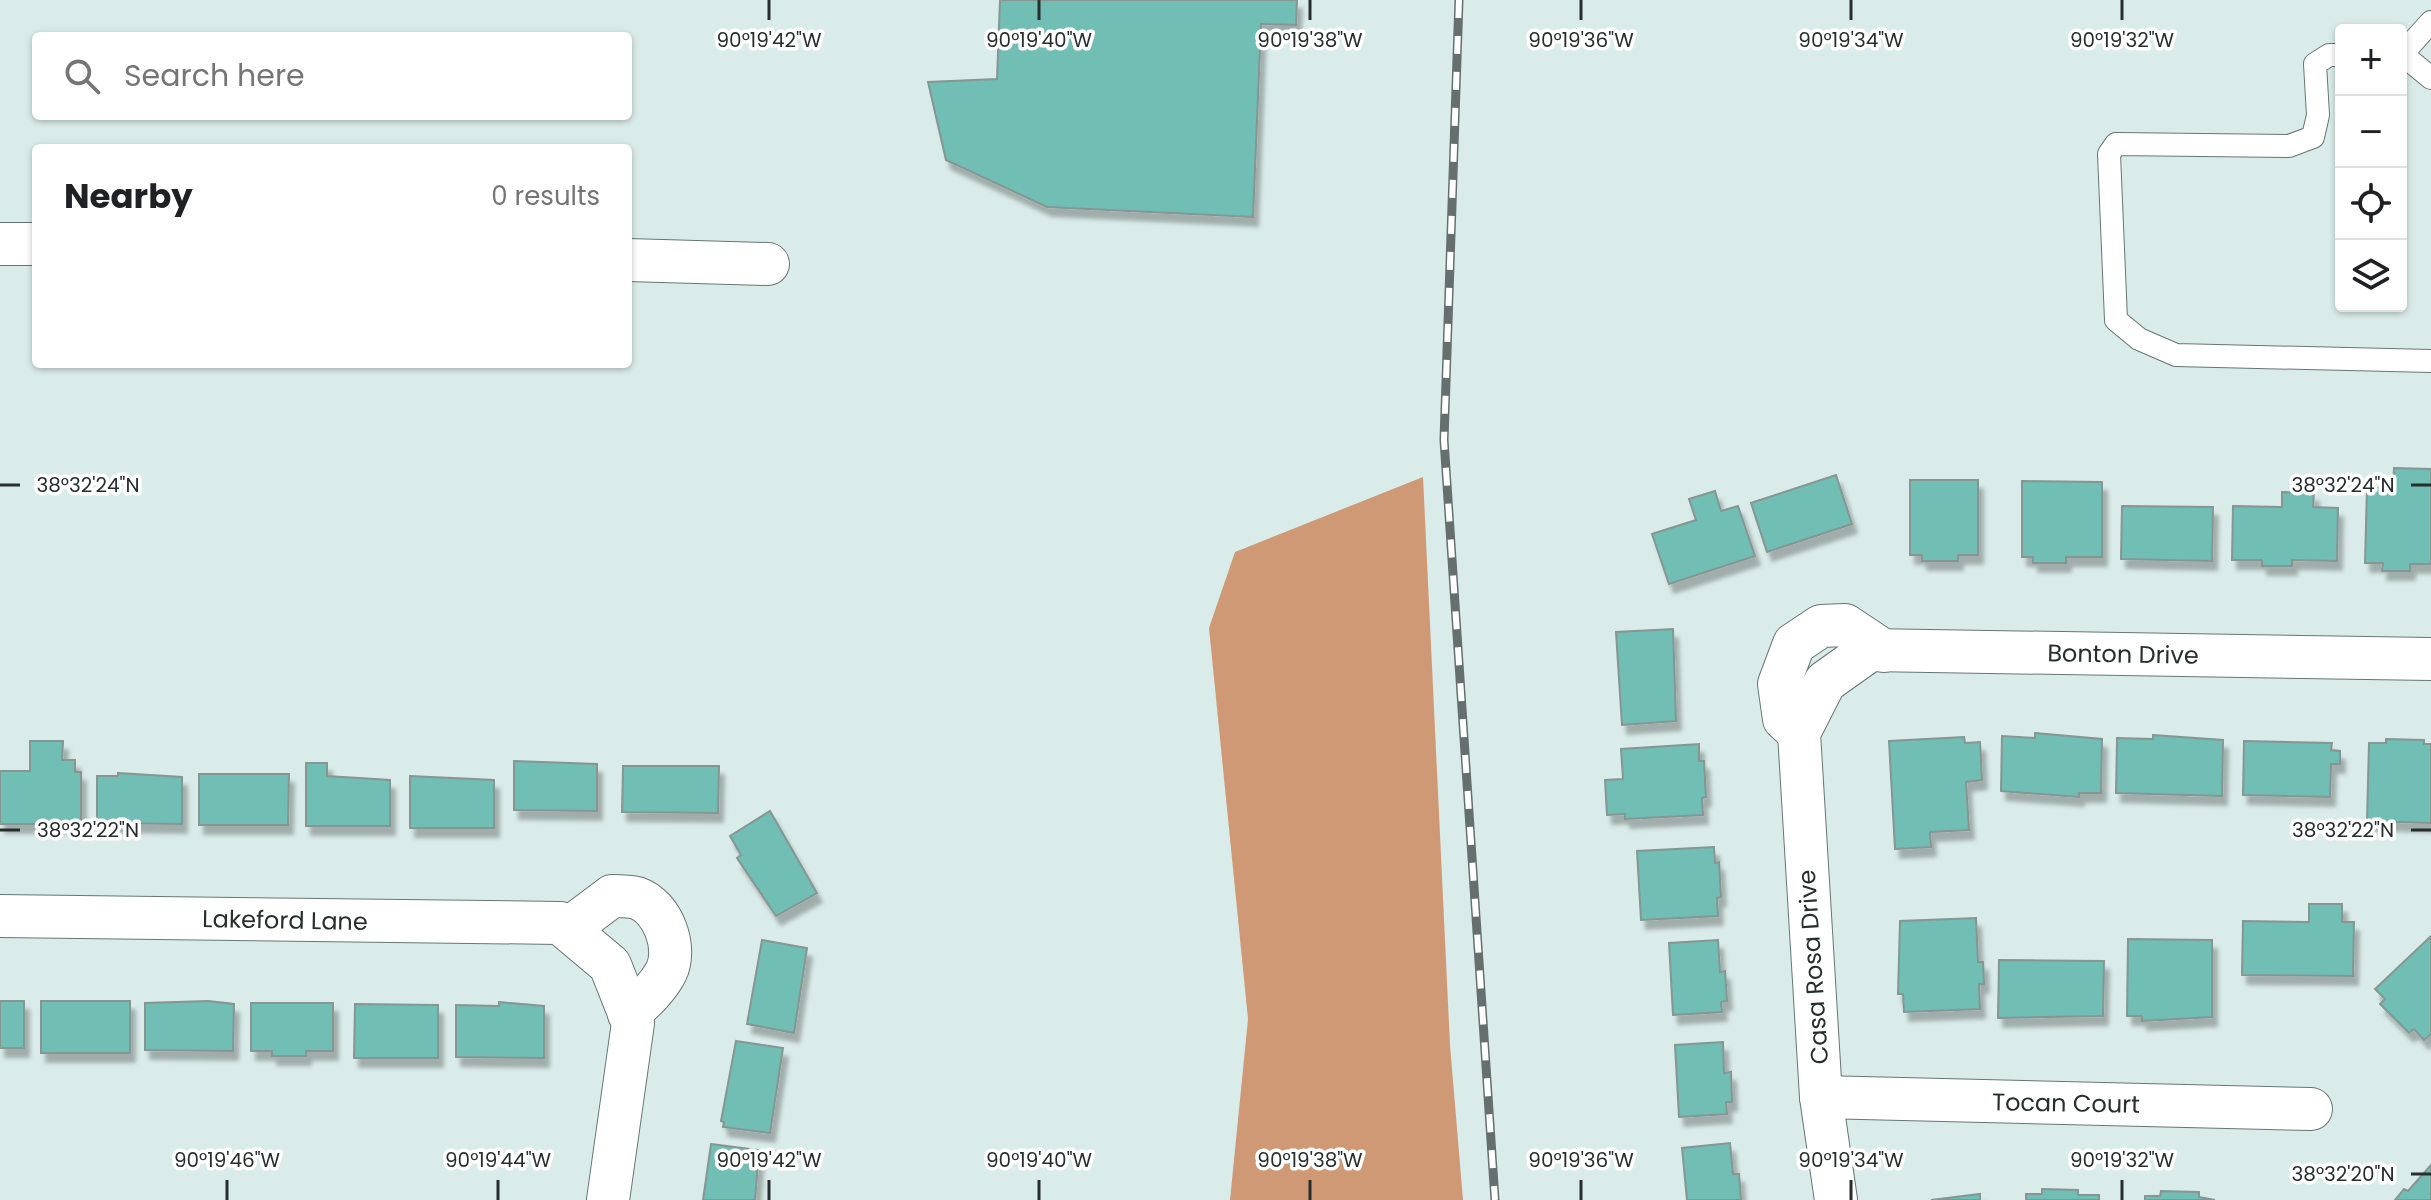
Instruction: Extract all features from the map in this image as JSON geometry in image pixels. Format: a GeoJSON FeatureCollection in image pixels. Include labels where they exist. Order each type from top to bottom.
{"type":"FeatureCollection","features":[{"type":"Feature","properties":{"kind":"street"},"geometry":{"type":"LineString","coordinates":[[0,244],[32,244]]}},
{"type":"Feature","properties":{"kind":"street"},"geometry":{"type":"LineString","coordinates":[[632,260],[768,264]]}},
{"type":"Feature","properties":{"kind":"street","name":"Casa Rosa Drive"},"geometry":{"type":"LineString","coordinates":[[1836,1200],[1821,1097],[1799,733],[1784,719],[1779,684],[1794,644],[1821,626],[1845,625],[1884,651]]}},
{"type":"Feature","properties":{"kind":"street","name":"Bonton Drive"},"geometry":{"type":"LineString","coordinates":[[1799,733],[1825,682],[1870,650],[2431,659]]}},
{"type":"Feature","properties":{"kind":"street"},"geometry":{"type":"LineString","coordinates":[[608,1200],[633,1023],[629,1014],[610,965],[568,929],[612,896],[638,898],[658,917],[671,939],[668,968],[654,991],[629,1014]]}},
{"type":"Feature","properties":{"kind":"street","name":"Lakeford Lane"},"geometry":{"type":"LineString","coordinates":[[0,916],[560,923],[568,929]]}},
{"type":"Feature","properties":{"kind":"street","name":"Tocan Court"},"geometry":{"type":"LineString","coordinates":[[1821,1097],[2311,1109]]}},
{"type":"Feature","properties":{"kind":"lane"},"geometry":{"type":"LineString","coordinates":[[2407,49],[2431,22]]}},
{"type":"Feature","properties":{"kind":"lane"},"geometry":{"type":"LineString","coordinates":[[2335,55],[2329,55],[2315,64],[2318,115],[2313,137],[2289,146],[2116,144],[2109,154],[2116,320],[2139,339],[2176,355],[2431,361]]}},
{"type":"Feature","properties":{"kind":"lane"},"geometry":{"type":"LineString","coordinates":[[2407,59],[2431,78]]}},
{"type":"Feature","properties":{"kind":"shaded area"},"geometry":{"type":"Polygon","coordinates":[[[1423,477],[1450,1045],[1463,1200],[1230,1200],[1248,1019],[1209,628],[1235,552],[1423,477]]]}},
{"type":"Feature","properties":{"kind":"building"},"geometry":{"type":"Polygon","coordinates":[[[1000,0],[1297,0],[1296,25],[1261,24],[1253,217],[1047,207],[946,160],[928,82],[997,79],[1000,0]]]}},
{"type":"Feature","properties":{"kind":"building"},"geometry":{"type":"Polygon","coordinates":[[[2394,468],[2431,469],[2431,564],[2410,564],[2410,571],[2382,571],[2383,563],[2365,563],[2367,487],[2393,488],[2394,468]]]}},
{"type":"Feature","properties":{"kind":"building"},"geometry":{"type":"Polygon","coordinates":[[[1836,475],[1852,524],[1767,552],[1751,503],[1836,475]]]}},
{"type":"Feature","properties":{"kind":"building"},"geometry":{"type":"Polygon","coordinates":[[[1910,480],[1978,480],[1978,555],[1958,555],[1958,561],[1922,561],[1922,555],[1910,555],[1910,480]]]}},
{"type":"Feature","properties":{"kind":"building"},"geometry":{"type":"Polygon","coordinates":[[[2022,481],[2102,482],[2102,557],[2066,557],[2066,563],[2033,563],[2033,557],[2022,557],[2022,481]]]}},
{"type":"Feature","properties":{"kind":"building"},"geometry":{"type":"Polygon","coordinates":[[[1715,491],[1721,511],[1738,506],[1755,556],[1669,584],[1652,534],[1696,520],[1689,499],[1715,491]]]}},
{"type":"Feature","properties":{"kind":"building"},"geometry":{"type":"Polygon","coordinates":[[[2282,492],[2314,493],[2313,507],[2338,508],[2337,561],[2292,560],[2292,566],[2262,566],[2262,560],[2232,560],[2233,506],[2282,507],[2282,492]]]}},
{"type":"Feature","properties":{"kind":"building"},"geometry":{"type":"Polygon","coordinates":[[[2122,506],[2213,507],[2212,561],[2121,559],[2122,506]]]}},
{"type":"Feature","properties":{"kind":"building"},"geometry":{"type":"Polygon","coordinates":[[[1673,629],[1676,721],[1622,725],[1616,632],[1673,629]]]}},
{"type":"Feature","properties":{"kind":"building"},"geometry":{"type":"Polygon","coordinates":[[[2035,733],[2102,739],[2101,793],[2079,793],[2079,797],[2001,791],[2002,736],[2035,738],[2035,733]]]}},
{"type":"Feature","properties":{"kind":"building"},"geometry":{"type":"Polygon","coordinates":[[[2153,735],[2223,740],[2222,796],[2116,793],[2117,738],[2153,739],[2153,735]]]}},
{"type":"Feature","properties":{"kind":"building"},"geometry":{"type":"Polygon","coordinates":[[[1964,737],[1965,743],[1980,742],[1982,780],[1966,782],[1969,830],[1930,832],[1931,847],[1895,849],[1889,741],[1964,737]]]}},
{"type":"Feature","properties":{"kind":"building"},"geometry":{"type":"Polygon","coordinates":[[[2386,739],[2424,740],[2424,744],[2431,744],[2431,823],[2367,821],[2369,743],[2386,743],[2386,739]]]}},
{"type":"Feature","properties":{"kind":"building"},"geometry":{"type":"Polygon","coordinates":[[[30,741],[63,741],[62,760],[75,760],[75,772],[81,772],[81,824],[0,824],[0,771],[30,771],[30,741]]]}},
{"type":"Feature","properties":{"kind":"building"},"geometry":{"type":"Polygon","coordinates":[[[2244,741],[2332,743],[2331,750],[2340,751],[2340,764],[2331,764],[2330,797],[2243,795],[2244,741]]]}},
{"type":"Feature","properties":{"kind":"building"},"geometry":{"type":"Polygon","coordinates":[[[1699,744],[1699,761],[1704,761],[1706,797],[1702,798],[1703,815],[1625,819],[1625,814],[1607,815],[1605,780],[1623,779],[1621,749],[1699,744]]]}},
{"type":"Feature","properties":{"kind":"building"},"geometry":{"type":"Polygon","coordinates":[[[514,761],[597,764],[597,811],[514,810],[514,761]]]}},
{"type":"Feature","properties":{"kind":"building"},"geometry":{"type":"Polygon","coordinates":[[[306,763],[327,763],[327,776],[390,780],[390,826],[306,826],[306,763]]]}},
{"type":"Feature","properties":{"kind":"building"},"geometry":{"type":"Polygon","coordinates":[[[623,766],[719,766],[718,813],[622,812],[623,766]]]}},
{"type":"Feature","properties":{"kind":"building"},"geometry":{"type":"Polygon","coordinates":[[[118,773],[182,777],[182,824],[97,823],[97,776],[118,776],[118,773]]]}},
{"type":"Feature","properties":{"kind":"building"},"geometry":{"type":"Polygon","coordinates":[[[199,774],[289,774],[288,825],[199,825],[199,774]]]}},
{"type":"Feature","properties":{"kind":"building"},"geometry":{"type":"Polygon","coordinates":[[[410,776],[494,780],[494,828],[410,828],[410,776]]]}},
{"type":"Feature","properties":{"kind":"building"},"geometry":{"type":"Polygon","coordinates":[[[770,811],[817,893],[776,916],[737,858],[741,855],[730,836],[770,811]]]}},
{"type":"Feature","properties":{"kind":"building"},"geometry":{"type":"Polygon","coordinates":[[[1714,847],[1715,863],[1719,862],[1721,897],[1717,898],[1718,916],[1641,920],[1637,851],[1714,847]]]}},
{"type":"Feature","properties":{"kind":"building"},"geometry":{"type":"Polygon","coordinates":[[[2309,904],[2342,904],[2342,922],[2354,922],[2353,976],[2242,975],[2243,921],[2309,922],[2309,904]]]}},
{"type":"Feature","properties":{"kind":"building"},"geometry":{"type":"Polygon","coordinates":[[[1976,918],[1978,962],[1983,962],[1984,984],[1979,984],[1980,1009],[1904,1012],[1903,994],[1898,994],[1900,921],[1976,918]]]}},
{"type":"Feature","properties":{"kind":"building"},"geometry":{"type":"Polygon","coordinates":[[[2431,936],[2431,1034],[2424,1040],[2414,1029],[2409,1033],[2380,1004],[2385,999],[2375,989],[2431,936]]]}},
{"type":"Feature","properties":{"kind":"building"},"geometry":{"type":"Polygon","coordinates":[[[2128,939],[2212,940],[2212,1017],[2142,1021],[2142,1016],[2127,1016],[2128,939]]]}},
{"type":"Feature","properties":{"kind":"building"},"geometry":{"type":"Polygon","coordinates":[[[762,940],[807,948],[794,1033],[747,1024],[762,940]]]}},
{"type":"Feature","properties":{"kind":"building"},"geometry":{"type":"Polygon","coordinates":[[[1718,940],[1720,972],[1725,971],[1727,1001],[1721,1002],[1722,1012],[1673,1015],[1669,943],[1718,940]]]}},
{"type":"Feature","properties":{"kind":"building"},"geometry":{"type":"Polygon","coordinates":[[[1999,960],[2104,961],[2103,1016],[1998,1018],[1999,960]]]}},
{"type":"Feature","properties":{"kind":"building"},"geometry":{"type":"Polygon","coordinates":[[[0,1001],[24,1001],[24,1048],[0,1048],[0,1001]]]}},
{"type":"Feature","properties":{"kind":"building"},"geometry":{"type":"Polygon","coordinates":[[[41,1001],[130,1001],[130,1053],[41,1053],[41,1001]]]}},
{"type":"Feature","properties":{"kind":"building"},"geometry":{"type":"Polygon","coordinates":[[[208,1001],[234,1004],[233,1051],[145,1050],[145,1003],[208,1001]]]}},
{"type":"Feature","properties":{"kind":"building"},"geometry":{"type":"Polygon","coordinates":[[[499,1002],[544,1006],[544,1058],[456,1057],[456,1005],[499,1006],[499,1002]]]}},
{"type":"Feature","properties":{"kind":"building"},"geometry":{"type":"Polygon","coordinates":[[[251,1003],[333,1003],[333,1051],[306,1051],[306,1056],[272,1056],[272,1051],[251,1051],[251,1003]]]}},
{"type":"Feature","properties":{"kind":"building"},"geometry":{"type":"Polygon","coordinates":[[[355,1004],[438,1005],[438,1058],[354,1058],[355,1004]]]}},
{"type":"Feature","properties":{"kind":"building"},"geometry":{"type":"Polygon","coordinates":[[[736,1041],[783,1048],[770,1133],[723,1127],[724,1122],[721,1121],[736,1041]]]}},
{"type":"Feature","properties":{"kind":"building"},"geometry":{"type":"Polygon","coordinates":[[[1723,1042],[1724,1073],[1731,1072],[1732,1102],[1726,1102],[1727,1114],[1679,1117],[1675,1045],[1723,1042]]]}},
{"type":"Feature","properties":{"kind":"building"},"geometry":{"type":"Polygon","coordinates":[[[1730,1143],[1733,1174],[1739,1174],[1741,1200],[1687,1200],[1682,1148],[1730,1143]]]}},
{"type":"Feature","properties":{"kind":"building"},"geometry":{"type":"Polygon","coordinates":[[[711,1144],[759,1150],[755,1200],[703,1200],[711,1144]]]}},
{"type":"Feature","properties":{"kind":"building"},"geometry":{"type":"Polygon","coordinates":[[[2431,1165],[2431,1200],[2395,1200],[2404,1189],[2408,1191],[2431,1165]]]}},
{"type":"Feature","properties":{"kind":"building"},"geometry":{"type":"Polygon","coordinates":[[[2042,1189],[2078,1190],[2078,1195],[2099,1195],[2099,1200],[2026,1200],[2026,1194],[2042,1194],[2042,1189]]]}},
{"type":"Feature","properties":{"kind":"building"},"geometry":{"type":"Polygon","coordinates":[[[2161,1191],[2199,1192],[2199,1197],[2215,1200],[2145,1200],[2145,1196],[2160,1196],[2161,1191]]]}},
{"type":"Feature","properties":{"kind":"building"},"geometry":{"type":"Polygon","coordinates":[[[1980,1194],[1980,1200],[1931,1200],[1980,1194]]]}},
{"type":"Feature","properties":{"kind":"railway"},"geometry":{"type":"LineString","coordinates":[[1459,0],[1444,440],[1495,1200]]}}]}
